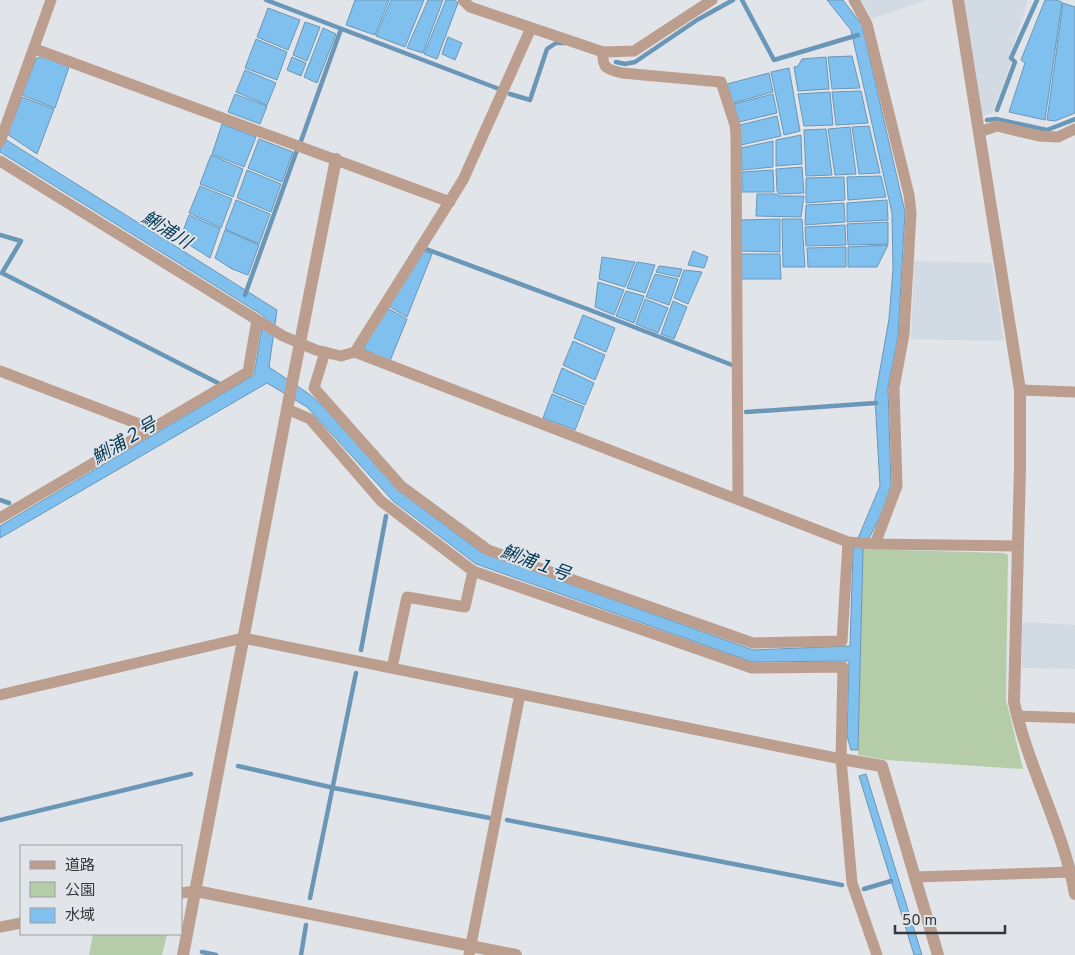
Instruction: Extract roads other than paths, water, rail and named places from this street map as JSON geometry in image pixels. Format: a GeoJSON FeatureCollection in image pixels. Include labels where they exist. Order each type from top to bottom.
{"type":"FeatureCollection","features":[{"type":"Feature","properties":{"kind":"street"},"geometry":{"type":"LineString","coordinates":[[1,139],[35,49],[51,0]]}},
{"type":"Feature","properties":{"kind":"street"},"geometry":{"type":"LineString","coordinates":[[463,0],[470,7],[603,52],[634,50],[712,0]]}},
{"type":"Feature","properties":{"kind":"street"},"geometry":{"type":"LineString","coordinates":[[854,0],[867,24],[909,195],[911,213],[904,334],[894,388],[897,486],[875,544]]}},
{"type":"Feature","properties":{"kind":"street"},"geometry":{"type":"LineString","coordinates":[[958,0],[1020,390],[1014,702],[1019,728],[1073,878],[1075,894]]}},
{"type":"Feature","properties":{"kind":"street"},"geometry":{"type":"LineString","coordinates":[[355,352],[463,180],[531,28]]}},
{"type":"Feature","properties":{"kind":"street"},"geometry":{"type":"LineString","coordinates":[[35,49],[450,202]]}},
{"type":"Feature","properties":{"kind":"street"},"geometry":{"type":"LineString","coordinates":[[603,52],[602,63],[607,70],[721,82],[732,112],[736,135],[738,500]]}},
{"type":"Feature","properties":{"kind":"street"},"geometry":{"type":"LineString","coordinates":[[979,132],[997,126],[1039,136],[1058,137],[1075,129]]}},
{"type":"Feature","properties":{"kind":"street"},"geometry":{"type":"LineString","coordinates":[[183,955],[336,159]]}},
{"type":"Feature","properties":{"kind":"street"},"geometry":{"type":"LineString","coordinates":[[0,161],[282,336],[300,343],[341,356],[355,352],[848,542],[1017,546]]}},
{"type":"Feature","properties":{"kind":"street"},"geometry":{"type":"LineString","coordinates":[[0,518],[248,372],[260,322]]}},
{"type":"Feature","properties":{"kind":"street"},"geometry":{"type":"LineString","coordinates":[[325,352],[314,388],[401,486],[488,550],[753,643],[763,643],[842,641],[848,542]]}},
{"type":"Feature","properties":{"kind":"street"},"geometry":{"type":"LineString","coordinates":[[0,371],[152,429]]}},
{"type":"Feature","properties":{"kind":"street"},"geometry":{"type":"LineString","coordinates":[[1020,390],[1075,392]]}},
{"type":"Feature","properties":{"kind":"street"},"geometry":{"type":"LineString","coordinates":[[287,407],[310,419],[381,501],[473,571],[752,668],[843,667],[840,759],[852,883],[877,955]]}},
{"type":"Feature","properties":{"kind":"street"},"geometry":{"type":"LineString","coordinates":[[392,668],[407,597],[465,607],[473,571]]}},
{"type":"Feature","properties":{"kind":"street"},"geometry":{"type":"LineString","coordinates":[[0,694],[243,638],[882,766],[938,955]]}},
{"type":"Feature","properties":{"kind":"street"},"geometry":{"type":"LineString","coordinates":[[470,951],[520,694]]}},
{"type":"Feature","properties":{"kind":"street"},"geometry":{"type":"LineString","coordinates":[[1017,716],[1075,718]]}},
{"type":"Feature","properties":{"kind":"street"},"geometry":{"type":"LineString","coordinates":[[915,877],[1073,878]]}},
{"type":"Feature","properties":{"kind":"street"},"geometry":{"type":"LineString","coordinates":[[182,893],[196,891],[470,951],[516,955]]}},
{"type":"Feature","properties":{"kind":"street"},"geometry":{"type":"LineString","coordinates":[[0,927],[20,923]]}},
{"type":"Feature","properties":{"kind":"water"},"geometry":{"type":"Polygon","coordinates":[[[355,0],[389,0],[375,35],[346,25],[355,0]]]}},
{"type":"Feature","properties":{"kind":"water"},"geometry":{"type":"Polygon","coordinates":[[[391,0],[424,0],[405,47],[376,36],[391,0]]]}},
{"type":"Feature","properties":{"kind":"water"},"geometry":{"type":"Polygon","coordinates":[[[428,0],[443,0],[423,53],[407,48],[428,0]]]}},
{"type":"Feature","properties":{"kind":"water"},"geometry":{"type":"Polygon","coordinates":[[[446,0],[455,0],[458,3],[437,59],[424,54],[446,0]]]}},
{"type":"Feature","properties":{"kind":"water"},"geometry":{"type":"Polygon","coordinates":[[[827,0],[843,0],[862,25],[905,212],[898,337],[888,388],[891,486],[882,513],[863,550],[858,750],[851,750],[847,736],[849,661],[752,662],[476,564],[393,501],[307,407],[267,383],[0,538],[0,526],[254,375],[264,316],[0,152],[0,136],[277,310],[269,367],[321,404],[398,490],[481,552],[753,650],[850,646],[853,550],[880,486],[875,398],[889,319],[893,269],[892,213],[851,30],[827,0]]]}},
{"type":"Feature","properties":{"kind":"water"},"geometry":{"type":"Polygon","coordinates":[[[1045,0],[1062,2],[1045,120],[1009,112],[1025,63],[1021,60],[1045,0]]]}},
{"type":"Feature","properties":{"kind":"water"},"geometry":{"type":"Polygon","coordinates":[[[1063,3],[1075,7],[1075,113],[1055,121],[1047,120],[1063,3]]]}},
{"type":"Feature","properties":{"kind":"water"},"geometry":{"type":"Polygon","coordinates":[[[268,8],[300,20],[288,50],[257,37],[268,8]]]}},
{"type":"Feature","properties":{"kind":"water"},"geometry":{"type":"Polygon","coordinates":[[[305,22],[320,27],[307,61],[293,55],[305,22]]]}},
{"type":"Feature","properties":{"kind":"water"},"geometry":{"type":"Polygon","coordinates":[[[323,28],[336,34],[317,83],[304,77],[323,28]]]}},
{"type":"Feature","properties":{"kind":"water"},"geometry":{"type":"Polygon","coordinates":[[[448,37],[462,43],[455,60],[442,54],[448,37]]]}},
{"type":"Feature","properties":{"kind":"water"},"geometry":{"type":"Polygon","coordinates":[[[256,39],[287,52],[277,80],[245,68],[256,39]]]}},
{"type":"Feature","properties":{"kind":"water"},"geometry":{"type":"Polygon","coordinates":[[[42,56],[69,67],[55,108],[22,95],[36,59],[42,56]]]}},
{"type":"Feature","properties":{"kind":"water"},"geometry":{"type":"Polygon","coordinates":[[[852,56],[860,88],[832,89],[828,57],[852,56]]]}},
{"type":"Feature","properties":{"kind":"water"},"geometry":{"type":"Polygon","coordinates":[[[292,57],[306,63],[301,76],[287,70],[292,57]]]}},
{"type":"Feature","properties":{"kind":"water"},"geometry":{"type":"Polygon","coordinates":[[[826,57],[829,89],[798,91],[794,67],[798,66],[802,59],[826,57]]]}},
{"type":"Feature","properties":{"kind":"water"},"geometry":{"type":"Polygon","coordinates":[[[789,68],[800,131],[784,135],[771,72],[789,68]]]}},
{"type":"Feature","properties":{"kind":"water"},"geometry":{"type":"Polygon","coordinates":[[[245,70],[276,83],[267,105],[236,92],[245,70]]]}},
{"type":"Feature","properties":{"kind":"water"},"geometry":{"type":"Polygon","coordinates":[[[769,73],[773,92],[733,103],[727,84],[769,73]]]}},
{"type":"Feature","properties":{"kind":"water"},"geometry":{"type":"Polygon","coordinates":[[[861,91],[868,123],[836,125],[832,92],[861,91]]]}},
{"type":"Feature","properties":{"kind":"water"},"geometry":{"type":"Polygon","coordinates":[[[830,92],[833,125],[804,126],[798,94],[830,92]]]}},
{"type":"Feature","properties":{"kind":"water"},"geometry":{"type":"Polygon","coordinates":[[[235,94],[267,106],[260,124],[228,112],[235,94]]]}},
{"type":"Feature","properties":{"kind":"water"},"geometry":{"type":"Polygon","coordinates":[[[773,94],[777,113],[739,122],[734,104],[773,94]]]}},
{"type":"Feature","properties":{"kind":"water"},"geometry":{"type":"Polygon","coordinates":[[[22,97],[54,109],[37,154],[7,134],[22,97]]]}},
{"type":"Feature","properties":{"kind":"water"},"geometry":{"type":"Polygon","coordinates":[[[777,116],[781,136],[741,145],[740,125],[777,116]]]}},
{"type":"Feature","properties":{"kind":"water"},"geometry":{"type":"Polygon","coordinates":[[[222,124],[256,137],[244,167],[212,154],[222,124]]]}},
{"type":"Feature","properties":{"kind":"water"},"geometry":{"type":"Polygon","coordinates":[[[869,126],[880,173],[859,174],[852,127],[869,126]]]}},
{"type":"Feature","properties":{"kind":"water"},"geometry":{"type":"Polygon","coordinates":[[[850,127],[856,174],[835,175],[828,129],[850,127]]]}},
{"type":"Feature","properties":{"kind":"water"},"geometry":{"type":"Polygon","coordinates":[[[826,129],[832,175],[806,176],[804,130],[826,129]]]}},
{"type":"Feature","properties":{"kind":"water"},"geometry":{"type":"Polygon","coordinates":[[[801,135],[802,164],[776,166],[776,140],[801,135]]]}},
{"type":"Feature","properties":{"kind":"water"},"geometry":{"type":"Polygon","coordinates":[[[259,139],[293,152],[282,182],[248,168],[259,139]]]}},
{"type":"Feature","properties":{"kind":"water"},"geometry":{"type":"Polygon","coordinates":[[[773,141],[773,167],[742,170],[741,148],[773,141]]]}},
{"type":"Feature","properties":{"kind":"water"},"geometry":{"type":"Polygon","coordinates":[[[211,155],[243,169],[233,197],[200,184],[211,155]]]}},
{"type":"Feature","properties":{"kind":"water"},"geometry":{"type":"Polygon","coordinates":[[[802,167],[804,193],[779,194],[777,191],[776,169],[802,167]]]}},
{"type":"Feature","properties":{"kind":"water"},"geometry":{"type":"Polygon","coordinates":[[[247,170],[281,184],[271,212],[237,198],[247,170]]]}},
{"type":"Feature","properties":{"kind":"water"},"geometry":{"type":"Polygon","coordinates":[[[773,170],[774,192],[742,192],[742,172],[773,170]]]}},
{"type":"Feature","properties":{"kind":"water"},"geometry":{"type":"Polygon","coordinates":[[[881,176],[886,197],[848,200],[847,177],[881,176]]]}},
{"type":"Feature","properties":{"kind":"water"},"geometry":{"type":"Polygon","coordinates":[[[844,177],[845,200],[806,203],[806,178],[844,177]]]}},
{"type":"Feature","properties":{"kind":"water"},"geometry":{"type":"Polygon","coordinates":[[[200,186],[232,199],[221,228],[189,213],[200,186]]]}},
{"type":"Feature","properties":{"kind":"water"},"geometry":{"type":"Polygon","coordinates":[[[757,194],[804,196],[801,217],[756,216],[757,194]]]}},
{"type":"Feature","properties":{"kind":"water"},"geometry":{"type":"Polygon","coordinates":[[[236,200],[270,214],[259,244],[225,229],[236,200]]]}},
{"type":"Feature","properties":{"kind":"water"},"geometry":{"type":"Polygon","coordinates":[[[887,200],[888,220],[847,222],[847,203],[887,200]]]}},
{"type":"Feature","properties":{"kind":"water"},"geometry":{"type":"Polygon","coordinates":[[[844,203],[845,222],[805,225],[806,205],[844,203]]]}},
{"type":"Feature","properties":{"kind":"water"},"geometry":{"type":"Polygon","coordinates":[[[189,215],[220,229],[210,258],[180,239],[189,215]]]}},
{"type":"Feature","properties":{"kind":"water"},"geometry":{"type":"Polygon","coordinates":[[[780,219],[780,252],[741,251],[741,220],[780,219]]]}},
{"type":"Feature","properties":{"kind":"water"},"geometry":{"type":"Polygon","coordinates":[[[782,219],[802,219],[805,267],[783,267],[782,219]]]}},
{"type":"Feature","properties":{"kind":"water"},"geometry":{"type":"Polygon","coordinates":[[[888,222],[888,244],[848,245],[847,224],[888,222]]]}},
{"type":"Feature","properties":{"kind":"water"},"geometry":{"type":"Polygon","coordinates":[[[845,225],[846,245],[806,246],[805,227],[845,225]]]}},
{"type":"Feature","properties":{"kind":"water"},"geometry":{"type":"Polygon","coordinates":[[[225,230],[259,245],[248,275],[232,269],[215,258],[225,230]]]}},
{"type":"Feature","properties":{"kind":"water"},"geometry":{"type":"Polygon","coordinates":[[[888,245],[877,267],[848,267],[848,247],[888,245]]]}},
{"type":"Feature","properties":{"kind":"water"},"geometry":{"type":"Polygon","coordinates":[[[846,247],[846,267],[808,267],[807,248],[846,247]]]}},
{"type":"Feature","properties":{"kind":"water"},"geometry":{"type":"Polygon","coordinates":[[[423,251],[432,254],[407,317],[388,306],[423,251]]]}},
{"type":"Feature","properties":{"kind":"water"},"geometry":{"type":"Polygon","coordinates":[[[693,251],[708,257],[704,268],[688,265],[693,251]]]}},
{"type":"Feature","properties":{"kind":"water"},"geometry":{"type":"Polygon","coordinates":[[[741,254],[780,254],[781,279],[741,279],[741,254]]]}},
{"type":"Feature","properties":{"kind":"water"},"geometry":{"type":"Polygon","coordinates":[[[602,257],[635,262],[625,287],[599,279],[602,257]]]}},
{"type":"Feature","properties":{"kind":"water"},"geometry":{"type":"Polygon","coordinates":[[[637,262],[655,265],[645,293],[627,288],[637,262]]]}},
{"type":"Feature","properties":{"kind":"water"},"geometry":{"type":"Polygon","coordinates":[[[659,266],[682,269],[679,277],[656,272],[659,266]]]}},
{"type":"Feature","properties":{"kind":"water"},"geometry":{"type":"Polygon","coordinates":[[[684,270],[702,272],[688,304],[674,298],[684,270]]]}},
{"type":"Feature","properties":{"kind":"water"},"geometry":{"type":"Polygon","coordinates":[[[655,274],[678,279],[669,305],[646,297],[655,274]]]}},
{"type":"Feature","properties":{"kind":"water"},"geometry":{"type":"Polygon","coordinates":[[[598,282],[624,290],[614,315],[595,307],[598,282]]]}},
{"type":"Feature","properties":{"kind":"water"},"geometry":{"type":"Polygon","coordinates":[[[626,291],[644,296],[634,323],[616,316],[626,291]]]}},
{"type":"Feature","properties":{"kind":"water"},"geometry":{"type":"Polygon","coordinates":[[[645,299],[668,308],[658,333],[636,324],[645,299]]]}},
{"type":"Feature","properties":{"kind":"water"},"geometry":{"type":"Polygon","coordinates":[[[673,301],[687,307],[674,339],[661,334],[673,301]]]}},
{"type":"Feature","properties":{"kind":"water"},"geometry":{"type":"Polygon","coordinates":[[[387,308],[407,319],[390,361],[365,350],[364,345],[387,308]]]}},
{"type":"Feature","properties":{"kind":"water"},"geometry":{"type":"Polygon","coordinates":[[[583,315],[615,328],[606,352],[574,338],[583,315]]]}},
{"type":"Feature","properties":{"kind":"water"},"geometry":{"type":"Polygon","coordinates":[[[573,341],[605,355],[595,380],[563,365],[573,341]]]}},
{"type":"Feature","properties":{"kind":"water"},"geometry":{"type":"Polygon","coordinates":[[[562,368],[594,383],[585,405],[553,392],[562,368]]]}},
{"type":"Feature","properties":{"kind":"water"},"geometry":{"type":"Polygon","coordinates":[[[552,394],[584,407],[575,430],[543,418],[552,394]]]}},
{"type":"Feature","properties":{"kind":"water"},"geometry":{"type":"Polygon","coordinates":[[[866,774],[922,955],[914,955],[859,776],[866,774]]]}},
{"type":"Feature","properties":{"kind":"waterway"},"geometry":{"type":"LineString","coordinates":[[266,0],[499,89]]}},
{"type":"Feature","properties":{"kind":"waterway"},"geometry":{"type":"LineString","coordinates":[[616,62],[625,64],[635,62],[697,20],[733,0]]}},
{"type":"Feature","properties":{"kind":"waterway"},"geometry":{"type":"LineString","coordinates":[[742,0],[774,60],[858,35]]}},
{"type":"Feature","properties":{"kind":"waterway"},"geometry":{"type":"LineString","coordinates":[[997,110],[1015,62],[1011,58],[1037,0]]}},
{"type":"Feature","properties":{"kind":"waterway"},"geometry":{"type":"LineString","coordinates":[[301,141],[341,29]]}},
{"type":"Feature","properties":{"kind":"waterway"},"geometry":{"type":"LineString","coordinates":[[510,94],[530,100],[547,49],[556,43],[564,43]]}},
{"type":"Feature","properties":{"kind":"waterway"},"geometry":{"type":"LineString","coordinates":[[987,120],[996,119],[1047,130],[1075,119]]}},
{"type":"Feature","properties":{"kind":"waterway"},"geometry":{"type":"LineString","coordinates":[[245,295],[297,150]]}},
{"type":"Feature","properties":{"kind":"waterway"},"geometry":{"type":"LineString","coordinates":[[0,235],[21,241],[2,273],[218,383]]}},
{"type":"Feature","properties":{"kind":"waterway"},"geometry":{"type":"LineString","coordinates":[[426,249],[732,365]]}},
{"type":"Feature","properties":{"kind":"waterway"},"geometry":{"type":"LineString","coordinates":[[746,412],[876,403]]}},
{"type":"Feature","properties":{"kind":"waterway"},"geometry":{"type":"LineString","coordinates":[[0,500],[9,503]]}},
{"type":"Feature","properties":{"kind":"waterway"},"geometry":{"type":"LineString","coordinates":[[361,650],[386,516]]}},
{"type":"Feature","properties":{"kind":"waterway"},"geometry":{"type":"LineString","coordinates":[[310,898],[356,673]]}},
{"type":"Feature","properties":{"kind":"waterway"},"geometry":{"type":"LineString","coordinates":[[238,766],[334,788],[490,818]]}},
{"type":"Feature","properties":{"kind":"waterway"},"geometry":{"type":"LineString","coordinates":[[0,820],[191,774]]}},
{"type":"Feature","properties":{"kind":"waterway"},"geometry":{"type":"LineString","coordinates":[[507,820],[842,885]]}},
{"type":"Feature","properties":{"kind":"waterway"},"geometry":{"type":"LineString","coordinates":[[864,889],[891,881]]}},
{"type":"Feature","properties":{"kind":"waterway"},"geometry":{"type":"LineString","coordinates":[[301,955],[306,925]]}},
{"type":"Feature","properties":{"kind":"waterway"},"geometry":{"type":"LineString","coordinates":[[202,952],[216,955]]}},
{"type":"Feature","properties":{"kind":"water label","name":"鯏浦川"},"geometry":{"type":"Point","coordinates":[166,231]}},
{"type":"Feature","properties":{"kind":"water label","name":"鯏浦２号"},"geometry":{"type":"Point","coordinates":[125,442]}},
{"type":"Feature","properties":{"kind":"water label","name":"鯏浦１号"},"geometry":{"type":"Point","coordinates":[535,564]}}]}
